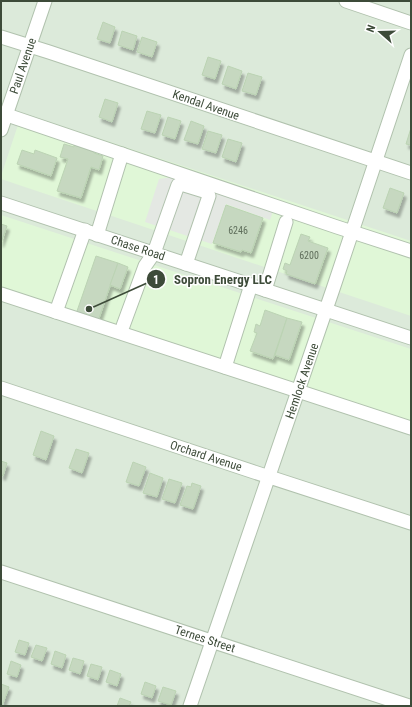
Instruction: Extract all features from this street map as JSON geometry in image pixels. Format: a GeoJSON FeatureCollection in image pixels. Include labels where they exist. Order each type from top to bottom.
{"type":"FeatureCollection","features":[{"type":"Feature","properties":{"kind":"street","name":"Paul Avenue"},"geometry":{"type":"LineString","coordinates":[[1,130],[4,114],[30,46],[45,1]]}},
{"type":"Feature","properties":{"kind":"street"},"geometry":{"type":"LineString","coordinates":[[346,1],[411,23]]}},
{"type":"Feature","properties":{"kind":"street","name":"Kendal Avenue"},"geometry":{"type":"LineString","coordinates":[[1,37],[411,174]]}},
{"type":"Feature","properties":{"kind":"street","name":"Hemlock Avenue"},"geometry":{"type":"LineString","coordinates":[[190,706],[326,310],[411,55]]}},
{"type":"Feature","properties":{"kind":"street"},"geometry":{"type":"LineString","coordinates":[[4,114],[411,251]]}},
{"type":"Feature","properties":{"kind":"street"},"geometry":{"type":"LineString","coordinates":[[97,234],[122,154]]}},
{"type":"Feature","properties":{"kind":"street"},"geometry":{"type":"LineString","coordinates":[[123,326],[145,266],[154,253],[178,185],[181,184],[207,192],[209,196],[186,264]]}},
{"type":"Feature","properties":{"kind":"street","name":"Chase Road"},"geometry":{"type":"LineString","coordinates":[[1,203],[411,338]]}},
{"type":"Feature","properties":{"kind":"street"},"geometry":{"type":"LineString","coordinates":[[265,290],[286,222]]}},
{"type":"Feature","properties":{"kind":"street"},"geometry":{"type":"LineString","coordinates":[[56,312],[85,230]]}},
{"type":"Feature","properties":{"kind":"street"},"geometry":{"type":"LineString","coordinates":[[225,367],[251,285]]}},
{"type":"Feature","properties":{"kind":"street"},"geometry":{"type":"LineString","coordinates":[[1,294],[411,428]]}},
{"type":"Feature","properties":{"kind":"street","name":"Orchard Avenue"},"geometry":{"type":"LineString","coordinates":[[1,388],[411,523]]}},
{"type":"Feature","properties":{"kind":"street","name":"Ternes Street"},"geometry":{"type":"LineString","coordinates":[[1,572],[409,706]]}},
{"type":"Feature","properties":{"kind":"shaded area"},"geometry":{"type":"Polygon","coordinates":[[[1,1],[411,1],[411,706],[1,706],[1,1]]]}},
{"type":"Feature","properties":{"kind":"shaded area"},"geometry":{"type":"Polygon","coordinates":[[[22,113],[411,241],[411,316],[1,179],[22,113]]]}},
{"type":"Feature","properties":{"kind":"shaded area"},"geometry":{"type":"Polygon","coordinates":[[[173,177],[273,211],[270,220],[226,204],[212,244],[145,222],[159,179],[173,177]]]}},
{"type":"Feature","properties":{"kind":"shaded area"},"geometry":{"type":"Polygon","coordinates":[[[1,215],[411,349],[411,432],[1,301],[1,215]]]}},
{"type":"Feature","properties":{"kind":"building"},"geometry":{"type":"Polygon","coordinates":[[[103,22],[115,27],[110,43],[97,39],[103,22]]]}},
{"type":"Feature","properties":{"kind":"building"},"geometry":{"type":"Polygon","coordinates":[[[122,31],[137,36],[133,50],[118,45],[122,31]]]}},
{"type":"Feature","properties":{"kind":"building"},"geometry":{"type":"Polygon","coordinates":[[[142,37],[157,42],[152,57],[137,52],[142,37]]]}},
{"type":"Feature","properties":{"kind":"building"},"geometry":{"type":"Polygon","coordinates":[[[208,57],[221,61],[215,79],[202,75],[208,57]]]}},
{"type":"Feature","properties":{"kind":"building"},"geometry":{"type":"Polygon","coordinates":[[[228,66],[242,71],[236,89],[222,84],[228,66]]]}},
{"type":"Feature","properties":{"kind":"building"},"geometry":{"type":"Polygon","coordinates":[[[248,73],[262,77],[256,95],[242,91],[248,73]]]}},
{"type":"Feature","properties":{"kind":"building"},"geometry":{"type":"Polygon","coordinates":[[[105,99],[118,103],[112,122],[99,117],[105,99]]]}},
{"type":"Feature","properties":{"kind":"building"},"geometry":{"type":"Polygon","coordinates":[[[147,111],[161,115],[155,133],[141,129],[147,111]]]}},
{"type":"Feature","properties":{"kind":"building"},"geometry":{"type":"Polygon","coordinates":[[[168,117],[181,121],[175,139],[162,135],[168,117]]]}},
{"type":"Feature","properties":{"kind":"building"},"geometry":{"type":"Polygon","coordinates":[[[191,121],[204,126],[198,144],[184,140],[191,121]]]}},
{"type":"Feature","properties":{"kind":"building"},"geometry":{"type":"Polygon","coordinates":[[[411,128],[411,145],[406,144],[411,128]]]}},
{"type":"Feature","properties":{"kind":"building"},"geometry":{"type":"Polygon","coordinates":[[[208,131],[222,135],[216,153],[202,149],[208,131]]]}},
{"type":"Feature","properties":{"kind":"building"},"geometry":{"type":"Polygon","coordinates":[[[228,139],[242,143],[236,162],[222,157],[228,139]]]}},
{"type":"Feature","properties":{"kind":"building"},"geometry":{"type":"Polygon","coordinates":[[[64,144],[74,147],[74,145],[103,156],[99,170],[91,167],[81,198],[57,191],[68,159],[60,157],[64,144]]]}},
{"type":"Feature","properties":{"kind":"building"},"geometry":{"type":"Polygon","coordinates":[[[22,150],[34,154],[35,150],[57,158],[51,176],[17,164],[22,150]]]}},
{"type":"Feature","properties":{"kind":"building"},"geometry":{"type":"Polygon","coordinates":[[[390,188],[404,193],[397,213],[383,208],[390,188]]]}},
{"type":"Feature","properties":{"kind":"building"},"geometry":{"type":"Polygon","coordinates":[[[226,205],[263,218],[251,253],[242,250],[241,252],[213,243],[226,205]]]}},
{"type":"Feature","properties":{"kind":"building"},"geometry":{"type":"Polygon","coordinates":[[[1,224],[7,226],[1,243],[1,224]]]}},
{"type":"Feature","properties":{"kind":"building"},"geometry":{"type":"Polygon","coordinates":[[[301,234],[310,237],[308,241],[328,248],[315,284],[286,274],[287,271],[283,269],[285,263],[290,265],[301,234]]]}},
{"type":"Feature","properties":{"kind":"building"},"geometry":{"type":"Polygon","coordinates":[[[96,256],[118,263],[98,321],[76,314],[96,256]]]}},
{"type":"Feature","properties":{"kind":"building"},"geometry":{"type":"Polygon","coordinates":[[[118,263],[128,267],[120,289],[110,285],[118,263]]]}},
{"type":"Feature","properties":{"kind":"building"},"geometry":{"type":"Polygon","coordinates":[[[265,310],[287,318],[273,359],[250,351],[257,333],[254,332],[256,324],[260,326],[265,310]]]}},
{"type":"Feature","properties":{"kind":"building"},"geometry":{"type":"Polygon","coordinates":[[[287,318],[302,322],[289,360],[275,355],[287,318]]]}},
{"type":"Feature","properties":{"kind":"building"},"geometry":{"type":"Polygon","coordinates":[[[41,431],[54,436],[46,460],[33,455],[41,431]]]}},
{"type":"Feature","properties":{"kind":"building"},"geometry":{"type":"Polygon","coordinates":[[[76,449],[89,453],[82,473],[69,468],[76,449]]]}},
{"type":"Feature","properties":{"kind":"building"},"geometry":{"type":"Polygon","coordinates":[[[1,461],[7,463],[3,476],[1,475],[1,461]]]}},
{"type":"Feature","properties":{"kind":"building"},"geometry":{"type":"Polygon","coordinates":[[[133,462],[146,467],[139,486],[126,482],[133,462]]]}},
{"type":"Feature","properties":{"kind":"building"},"geometry":{"type":"Polygon","coordinates":[[[150,473],[163,478],[157,497],[143,493],[150,473]]]}},
{"type":"Feature","properties":{"kind":"building"},"geometry":{"type":"Polygon","coordinates":[[[169,479],[182,483],[175,503],[162,499],[169,479]]]}},
{"type":"Feature","properties":{"kind":"building"},"geometry":{"type":"Polygon","coordinates":[[[192,483],[201,486],[193,509],[180,505],[187,486],[191,487],[192,483]]]}},
{"type":"Feature","properties":{"kind":"building"},"geometry":{"type":"Polygon","coordinates":[[[19,640],[29,643],[25,655],[15,652],[19,640]]]}},
{"type":"Feature","properties":{"kind":"building"},"geometry":{"type":"Polygon","coordinates":[[[36,645],[47,648],[42,661],[31,657],[36,645]]]}},
{"type":"Feature","properties":{"kind":"building"},"geometry":{"type":"Polygon","coordinates":[[[55,651],[66,655],[62,668],[51,664],[55,651]]]}},
{"type":"Feature","properties":{"kind":"building"},"geometry":{"type":"Polygon","coordinates":[[[73,658],[84,661],[80,674],[69,670],[73,658]]]}},
{"type":"Feature","properties":{"kind":"building"},"geometry":{"type":"Polygon","coordinates":[[[11,661],[21,665],[17,677],[7,674],[11,661]]]}},
{"type":"Feature","properties":{"kind":"building"},"geometry":{"type":"Polygon","coordinates":[[[91,664],[102,667],[98,680],[87,676],[91,664]]]}},
{"type":"Feature","properties":{"kind":"building"},"geometry":{"type":"Polygon","coordinates":[[[110,670],[121,674],[117,686],[106,682],[110,670]]]}},
{"type":"Feature","properties":{"kind":"building"},"geometry":{"type":"Polygon","coordinates":[[[145,682],[156,686],[152,698],[141,694],[145,682]]]}},
{"type":"Feature","properties":{"kind":"building"},"geometry":{"type":"Polygon","coordinates":[[[1,684],[9,687],[2,706],[1,706],[1,684]]]}},
{"type":"Feature","properties":{"kind":"building"},"geometry":{"type":"Polygon","coordinates":[[[163,687],[176,691],[171,705],[158,701],[163,687]]]}},
{"type":"Feature","properties":{"kind":"building"},"geometry":{"type":"Polygon","coordinates":[[[120,698],[131,702],[129,706],[117,706],[120,698]]]}},
{"type":"Feature","properties":{"kind":"place","name":"Sopron Energy LLC"},"geometry":{"type":"Point","coordinates":[89,309]}}]}
